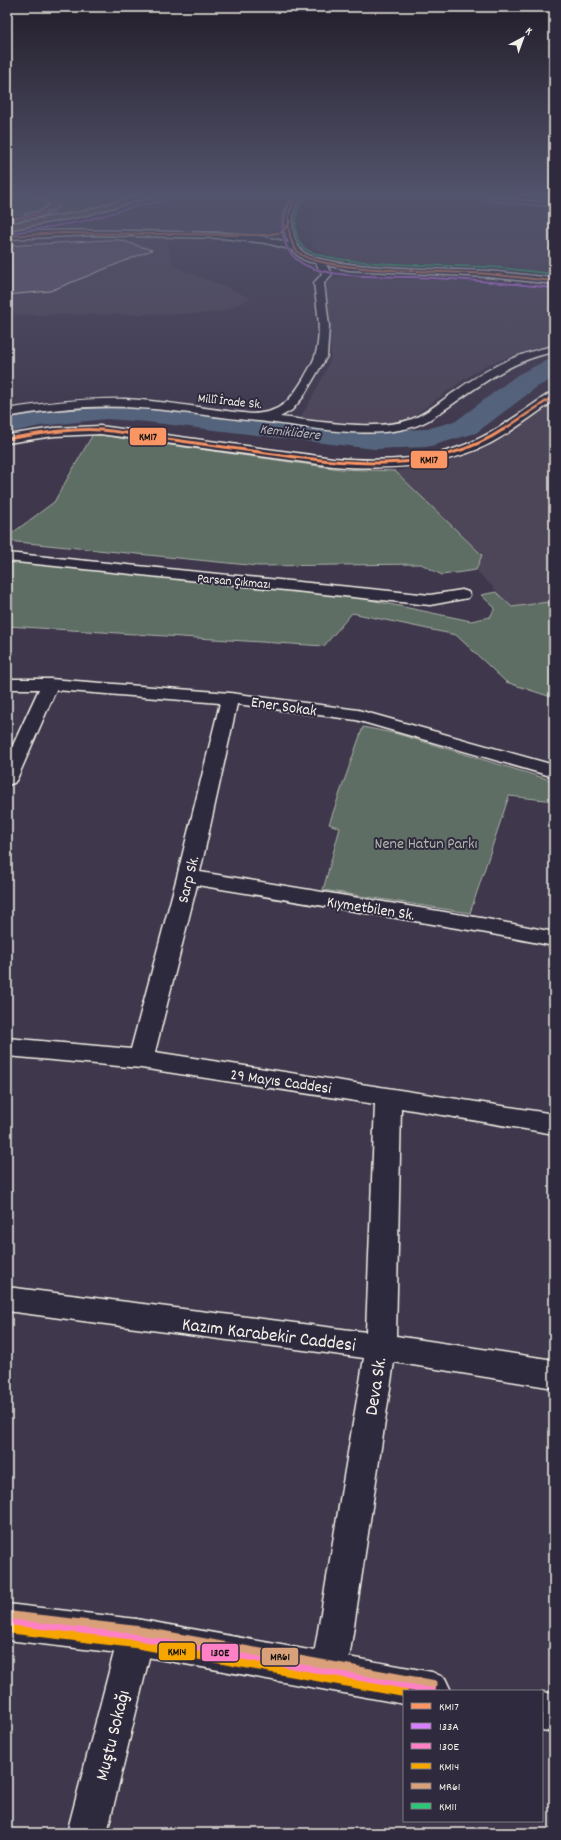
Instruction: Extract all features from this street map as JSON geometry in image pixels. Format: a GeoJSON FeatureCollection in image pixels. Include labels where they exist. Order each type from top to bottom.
{"type":"FeatureCollection","features":[{"type":"Feature","properties":{"kind":"street","name":"Millî İrade Sk."},"geometry":{"type":"LineString","coordinates":[[7,413],[69,404],[118,402],[165,406],[252,418],[272,416],[290,407],[301,393],[320,359],[323,345],[324,322],[319,282],[324,277]]}},
{"type":"Feature","properties":{"kind":"street"},"geometry":{"type":"LineString","coordinates":[[515,277],[554,281]]}},
{"type":"Feature","properties":{"kind":"street"},"geometry":{"type":"LineString","coordinates":[[252,418],[366,428],[389,428],[406,425],[424,417],[492,371],[532,354],[554,349]]}},
{"type":"Feature","properties":{"kind":"street"},"geometry":{"type":"LineString","coordinates":[[7,439],[54,432],[100,430],[333,462],[363,464],[396,462],[448,454],[478,444],[554,396]]}},
{"type":"Feature","properties":{"kind":"street","name":"Parsan Çıkmazı"},"geometry":{"type":"LineString","coordinates":[[7,558],[430,600],[462,595]]}},
{"type":"Feature","properties":{"kind":"street","name":"Ener Sokak"},"geometry":{"type":"LineString","coordinates":[[7,684],[50,684],[230,698],[358,715],[554,771]]}},
{"type":"Feature","properties":{"kind":"street"},"geometry":{"type":"LineString","coordinates":[[7,779],[50,684]]}},
{"type":"Feature","properties":{"kind":"street","name":"Sarp Sk."},"geometry":{"type":"LineString","coordinates":[[141,1059],[188,877],[230,698]]}},
{"type":"Feature","properties":{"kind":"street","name":"Kıymetbilen Sk."},"geometry":{"type":"LineString","coordinates":[[188,877],[554,938]]}},
{"type":"Feature","properties":{"kind":"street","name":"29 Mayıs Caddesi"},"geometry":{"type":"LineString","coordinates":[[7,1046],[141,1059],[554,1124]]}},
{"type":"Feature","properties":{"kind":"street","name":"Deva Sk."},"geometry":{"type":"LineString","coordinates":[[329,1672],[381,1348],[388,1097]]}},
{"type":"Feature","properties":{"kind":"street","name":"Kazım Karabekir Caddesi"},"geometry":{"type":"LineString","coordinates":[[7,1298],[381,1348],[554,1374]]}},
{"type":"Feature","properties":{"kind":"street"},"geometry":{"type":"LineString","coordinates":[[7,1622],[136,1637],[427,1690]]}},
{"type":"Feature","properties":{"kind":"street","name":"Muştu Sokağı"},"geometry":{"type":"LineString","coordinates":[[87,1833],[136,1637]]}},
{"type":"Feature","properties":{"kind":"street"},"geometry":{"type":"LineString","coordinates":[[543,1711],[554,1713]]}},
{"type":"Feature","properties":{"kind":"shaded area"},"geometry":{"type":"Polygon","coordinates":[[[7,277],[200,277],[251,298],[224,311],[197,314],[7,315],[7,277]]]}},
{"type":"Feature","properties":{"kind":"shaded area"},"geometry":{"type":"Polygon","coordinates":[[[340,277],[445,278],[554,289],[554,347],[530,350],[489,364],[473,373],[408,420],[380,427],[347,425],[300,419],[325,373],[331,357],[326,281],[340,277]]]}},
{"type":"Feature","properties":{"kind":"shaded area"},"geometry":{"type":"Polygon","coordinates":[[[554,402],[554,607],[548,602],[512,607],[476,570],[482,555],[395,471],[442,465],[464,454],[486,447],[554,402]]]}},
{"type":"Feature","properties":{"kind":"green space"},"geometry":{"type":"Polygon","coordinates":[[[93,434],[340,469],[395,471],[482,555],[476,570],[442,575],[421,564],[258,566],[7,541],[7,537],[54,502],[93,434]]]}},
{"type":"Feature","properties":{"kind":"green space"},"geometry":{"type":"Polygon","coordinates":[[[7,561],[346,595],[471,621],[490,617],[495,608],[481,595],[496,592],[512,607],[548,602],[554,607],[554,698],[506,682],[456,635],[352,613],[324,646],[7,626],[7,561]]]}},
{"type":"Feature","properties":{"kind":"green space","name":"Nene Hatun Parkı"},"geometry":{"type":"Polygon","coordinates":[[[363,727],[398,734],[554,781],[554,801],[509,796],[470,913],[323,890],[340,828],[329,824],[363,727]]]}},
{"type":"Feature","properties":{"kind":"building"},"geometry":{"type":"Polygon","coordinates":[[[7,277],[85,277],[50,291],[7,295],[7,277]]]}},
{"type":"Feature","properties":{"kind":"waterway","name":"Kemiklidere"},"geometry":{"type":"LineString","coordinates":[[7,424],[40,417],[106,410],[147,413],[374,440],[427,438],[466,427],[527,381],[554,367]]}},
{"type":"Feature","properties":{"kind":"transit line","name":"133A"},"geometry":{"type":"LineString","coordinates":[[408,277],[553,288]]}},
{"type":"Feature","properties":{"kind":"transit line","name":"KM17"},"geometry":{"type":"LineString","coordinates":[[515,277],[554,281]]}},
{"type":"Feature","properties":{"kind":"transit line","name":"KM17"},"geometry":{"type":"LineString","coordinates":[[7,439],[54,432],[100,430],[333,462],[390,463],[430,459],[468,448],[494,436],[554,396]]}},
{"type":"Feature","properties":{"kind":"transit line","name":"MR61"},"geometry":{"type":"LineString","coordinates":[[8,1615],[137,1630],[433,1684]]}},
{"type":"Feature","properties":{"kind":"transit line","name":"130E"},"geometry":{"type":"LineString","coordinates":[[7,1622],[136,1637],[427,1690]]}},
{"type":"Feature","properties":{"kind":"transit line","name":"KM14"},"geometry":{"type":"LineString","coordinates":[[7,1629],[135,1644],[403,1693]]}}]}
